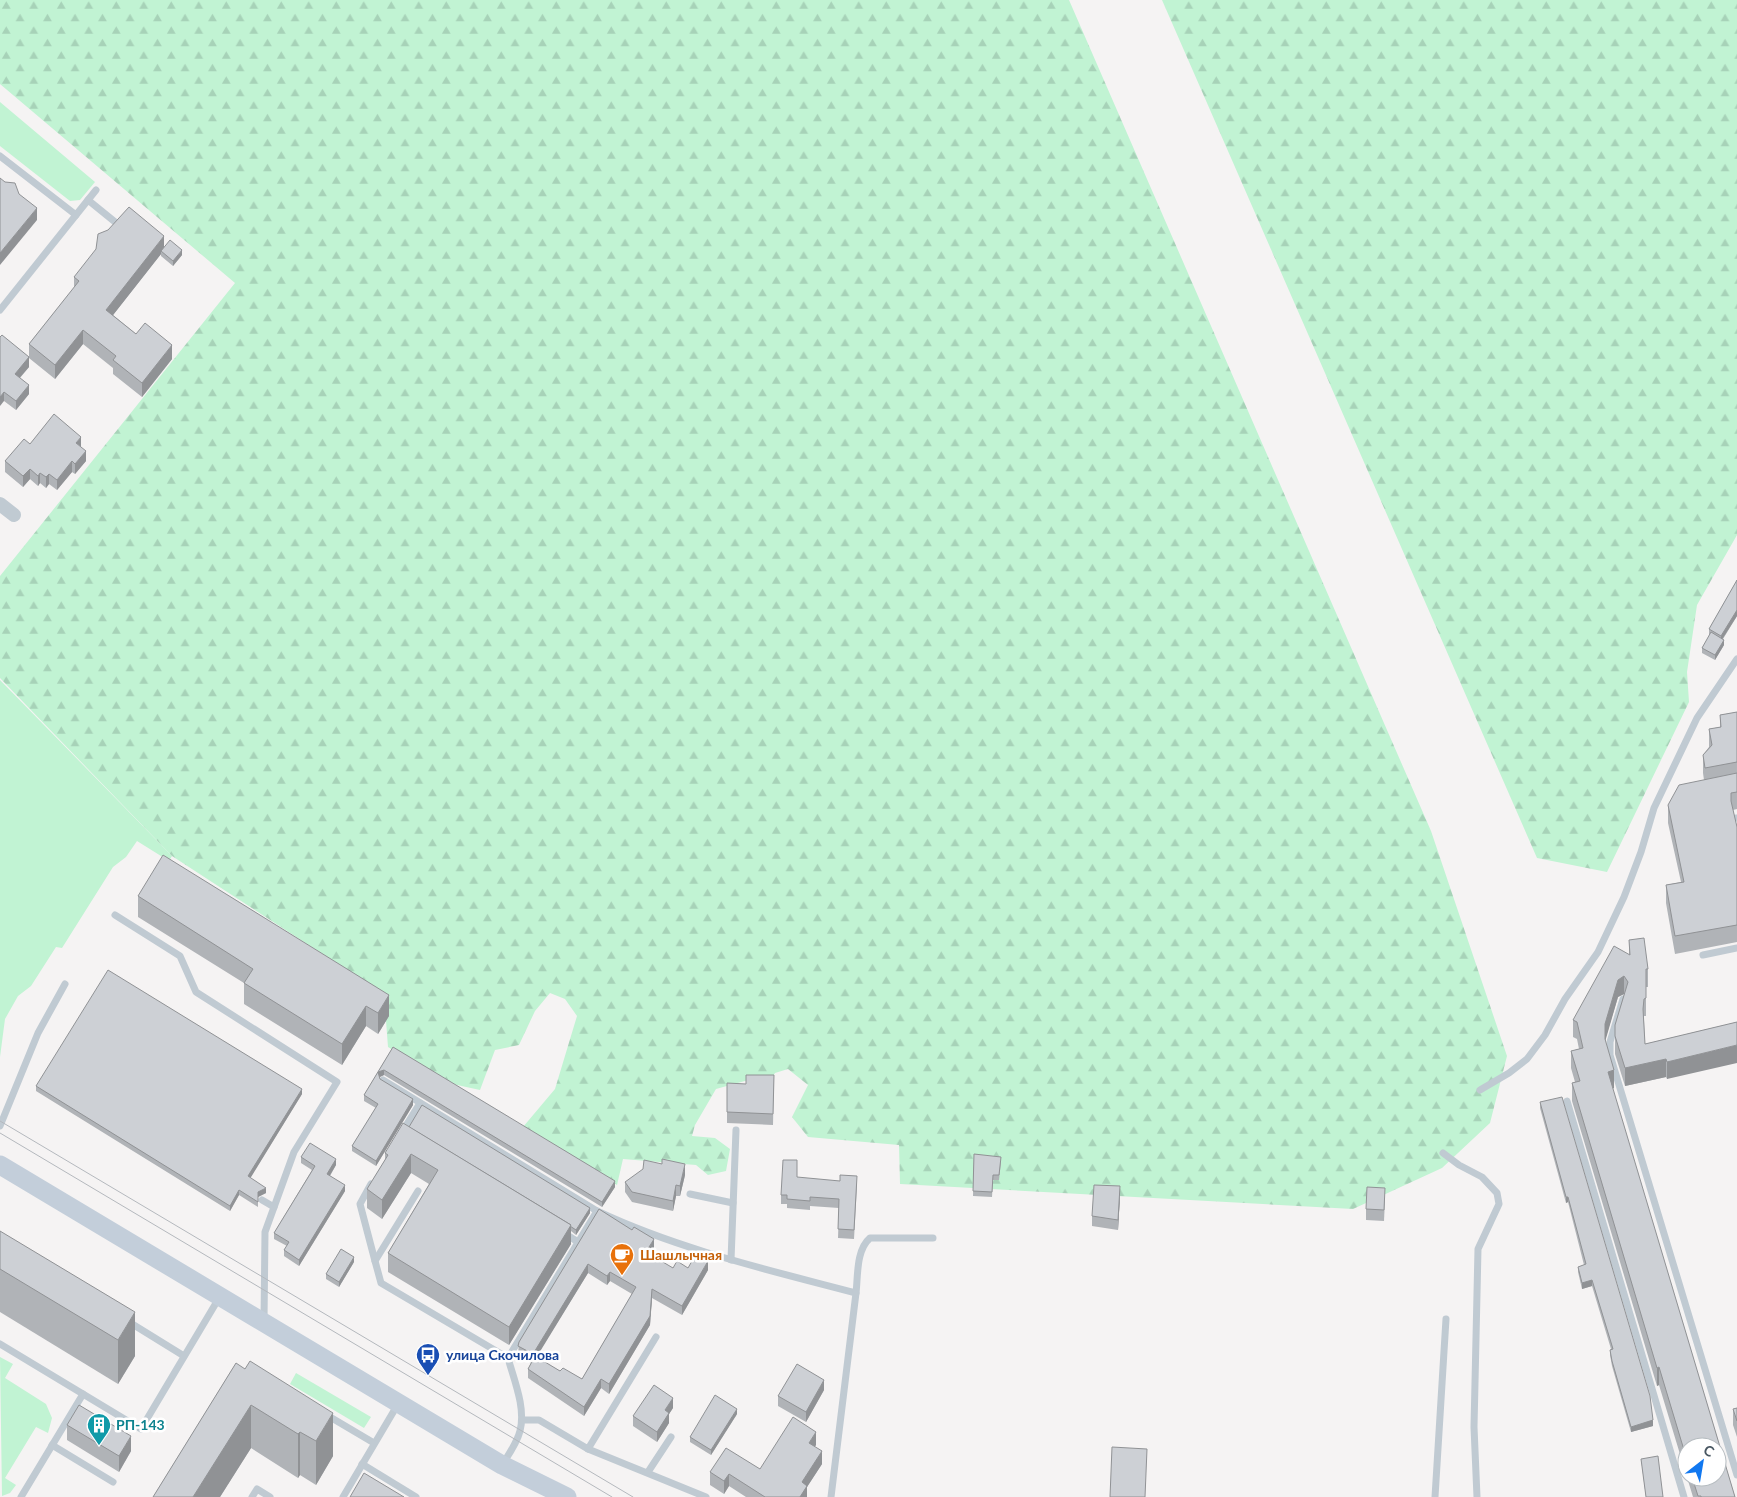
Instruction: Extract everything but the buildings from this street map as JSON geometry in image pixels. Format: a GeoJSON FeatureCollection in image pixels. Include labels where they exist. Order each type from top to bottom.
{"type":"FeatureCollection","features":[{"type":"Feature","properties":{"kind":"street"},"geometry":{"type":"LineString","coordinates":[[0,504],[14,515]]}},
{"type":"Feature","properties":{"kind":"street"},"geometry":{"type":"LineString","coordinates":[[0,1166],[502,1465],[567,1497]]}},
{"type":"Feature","properties":{"kind":"lane"},"geometry":{"type":"LineString","coordinates":[[0,156],[76,215]]}},
{"type":"Feature","properties":{"kind":"lane"},"geometry":{"type":"LineString","coordinates":[[0,310],[96,190]]}},
{"type":"Feature","properties":{"kind":"lane"},"geometry":{"type":"LineString","coordinates":[[88,200],[120,226]]}},
{"type":"Feature","properties":{"kind":"lane"},"geometry":{"type":"LineString","coordinates":[[1480,1090],[1509,1073],[1527,1059],[1545,1035],[1565,998],[1598,952],[1624,897],[1641,852],[1654,808],[1697,718],[1737,659]]}},
{"type":"Feature","properties":{"kind":"lane"},"geometry":{"type":"LineString","coordinates":[[115,916],[180,956],[196,992],[337,1082],[294,1152],[265,1232],[264,1324]]}},
{"type":"Feature","properties":{"kind":"lane"},"geometry":{"type":"LineString","coordinates":[[1703,955],[1737,948]]}},
{"type":"Feature","properties":{"kind":"lane"},"geometry":{"type":"LineString","coordinates":[[0,1126],[38,1033],[65,984]]}},
{"type":"Feature","properties":{"kind":"lane"},"geometry":{"type":"LineString","coordinates":[[1623,999],[1610,1042],[1610,1055],[1737,1475]]}},
{"type":"Feature","properties":{"kind":"lane"},"geometry":{"type":"LineString","coordinates":[[383,1080],[597,1211],[660,1237],[731,1260],[856,1293]]}},
{"type":"Feature","properties":{"kind":"lane"},"geometry":{"type":"LineString","coordinates":[[1567,1101],[1684,1497]]}},
{"type":"Feature","properties":{"kind":"lane"},"geometry":{"type":"LineString","coordinates":[[396,1142],[420,1103]]}},
{"type":"Feature","properties":{"kind":"lane"},"geometry":{"type":"LineString","coordinates":[[731,1260],[736,1130]]}},
{"type":"Feature","properties":{"kind":"lane"},"geometry":{"type":"LineString","coordinates":[[401,1135],[409,1140]]}},
{"type":"Feature","properties":{"kind":"lane"},"geometry":{"type":"LineString","coordinates":[[1444,1153],[1459,1165],[1482,1177],[1497,1194],[1499,1204],[1478,1249],[1474,1427],[1477,1497]]}},
{"type":"Feature","properties":{"kind":"lane"},"geometry":{"type":"LineString","coordinates":[[373,1181],[360,1204],[381,1283],[508,1358],[522,1420],[517,1440],[502,1465]]}},
{"type":"Feature","properties":{"kind":"lane"},"geometry":{"type":"LineString","coordinates":[[375,1261],[418,1191]]}},
{"type":"Feature","properties":{"kind":"lane"},"geometry":{"type":"LineString","coordinates":[[690,1194],[733,1203]]}},
{"type":"Feature","properties":{"kind":"lane"},"geometry":{"type":"LineString","coordinates":[[262,1200],[274,1207]]}},
{"type":"Feature","properties":{"kind":"lane"},"geometry":{"type":"LineString","coordinates":[[508,1358],[597,1211]]}},
{"type":"Feature","properties":{"kind":"lane"},"geometry":{"type":"LineString","coordinates":[[553,1227],[578,1242]]}},
{"type":"Feature","properties":{"kind":"lane"},"geometry":{"type":"LineString","coordinates":[[831,1497],[863,1244],[870,1238],[933,1238]]}},
{"type":"Feature","properties":{"kind":"lane"},"geometry":{"type":"LineString","coordinates":[[0,1344],[141,1429],[219,1297]]}},
{"type":"Feature","properties":{"kind":"lane"},"geometry":{"type":"LineString","coordinates":[[1435,1497],[1446,1319]]}},
{"type":"Feature","properties":{"kind":"lane"},"geometry":{"type":"LineString","coordinates":[[126,1320],[184,1356]]}},
{"type":"Feature","properties":{"kind":"lane"},"geometry":{"type":"LineString","coordinates":[[588,1449],[656,1337]]}},
{"type":"Feature","properties":{"kind":"lane"},"geometry":{"type":"LineString","coordinates":[[21,1497],[83,1394]]}},
{"type":"Feature","properties":{"kind":"lane"},"geometry":{"type":"LineString","coordinates":[[343,1497],[398,1403]]}},
{"type":"Feature","properties":{"kind":"lane"},"geometry":{"type":"LineString","coordinates":[[316,1408],[374,1443]]}},
{"type":"Feature","properties":{"kind":"lane"},"geometry":{"type":"LineString","coordinates":[[522,1420],[539,1420],[588,1449],[706,1497]]}},
{"type":"Feature","properties":{"kind":"lane"},"geometry":{"type":"LineString","coordinates":[[648,1472],[671,1437]]}},
{"type":"Feature","properties":{"kind":"lane"},"geometry":{"type":"LineString","coordinates":[[52,1445],[113,1482]]}},
{"type":"Feature","properties":{"kind":"lane"},"geometry":{"type":"LineString","coordinates":[[362,1464],[416,1497]]}},
{"type":"Feature","properties":{"kind":"lane"},"geometry":{"type":"LineString","coordinates":[[252,1497],[257,1489],[270,1497]]}},
{"type":"Feature","properties":{"kind":"green space"},"geometry":{"type":"Polygon","coordinates":[[[0,0],[1069,0],[1431,831],[1507,1056],[1490,1123],[1442,1168],[1353,1209],[900,1184],[899,1145],[808,1137],[792,1117],[808,1085],[788,1069],[775,1073],[767,1088],[752,1079],[716,1089],[695,1125],[692,1136],[715,1138],[730,1149],[726,1171],[708,1175],[696,1165],[623,1159],[617,1185],[523,1127],[555,1089],[577,1016],[565,999],[550,993],[535,1011],[519,1045],[495,1050],[480,1090],[448,1083],[388,1047],[384,994],[172,856],[0,678],[0,576],[235,283],[0,84],[0,0]]]}},
{"type":"Feature","properties":{"kind":"green space"},"geometry":{"type":"Polygon","coordinates":[[[1162,0],[1737,0],[1737,535],[1697,605],[1687,672],[1689,702],[1607,872],[1537,858],[1162,0]]]}},
{"type":"Feature","properties":{"kind":"green space"},"geometry":{"type":"Polygon","coordinates":[[[0,102],[95,182],[80,200],[70,201],[0,146],[0,102]]]}},
{"type":"Feature","properties":{"kind":"green space"},"geometry":{"type":"Polygon","coordinates":[[[0,680],[172,856],[169,861],[137,841],[126,857],[113,867],[62,948],[56,947],[31,986],[18,996],[5,1019],[0,1057],[0,680]]]}},
{"type":"Feature","properties":{"kind":"green space"},"geometry":{"type":"Polygon","coordinates":[[[0,1357],[13,1364],[5,1378],[46,1404],[52,1418],[48,1433],[36,1427],[5,1478],[16,1485],[10,1493],[2,1496],[0,1357]]]}},
{"type":"Feature","properties":{"kind":"green space"},"geometry":{"type":"Polygon","coordinates":[[[296,1373],[371,1417],[364,1428],[290,1384],[296,1373]]]}},
{"type":"Feature","properties":{"kind":"tram line"},"geometry":{"type":"LineString","coordinates":[[0,1121],[633,1497]]}},
{"type":"Feature","properties":{"kind":"tram line"},"geometry":{"type":"LineString","coordinates":[[0,1133],[612,1497]]}},
{"type":"Feature","properties":{"kind":"place","name":"Шашлычная"},"geometry":{"type":"Point","coordinates":[622,1276]}},
{"type":"Feature","properties":{"kind":"place","name":"улица Скочилова"},"geometry":{"type":"Point","coordinates":[428,1376]}},
{"type":"Feature","properties":{"kind":"place","name":"РП-143"},"geometry":{"type":"Point","coordinates":[99,1446]}}]}
